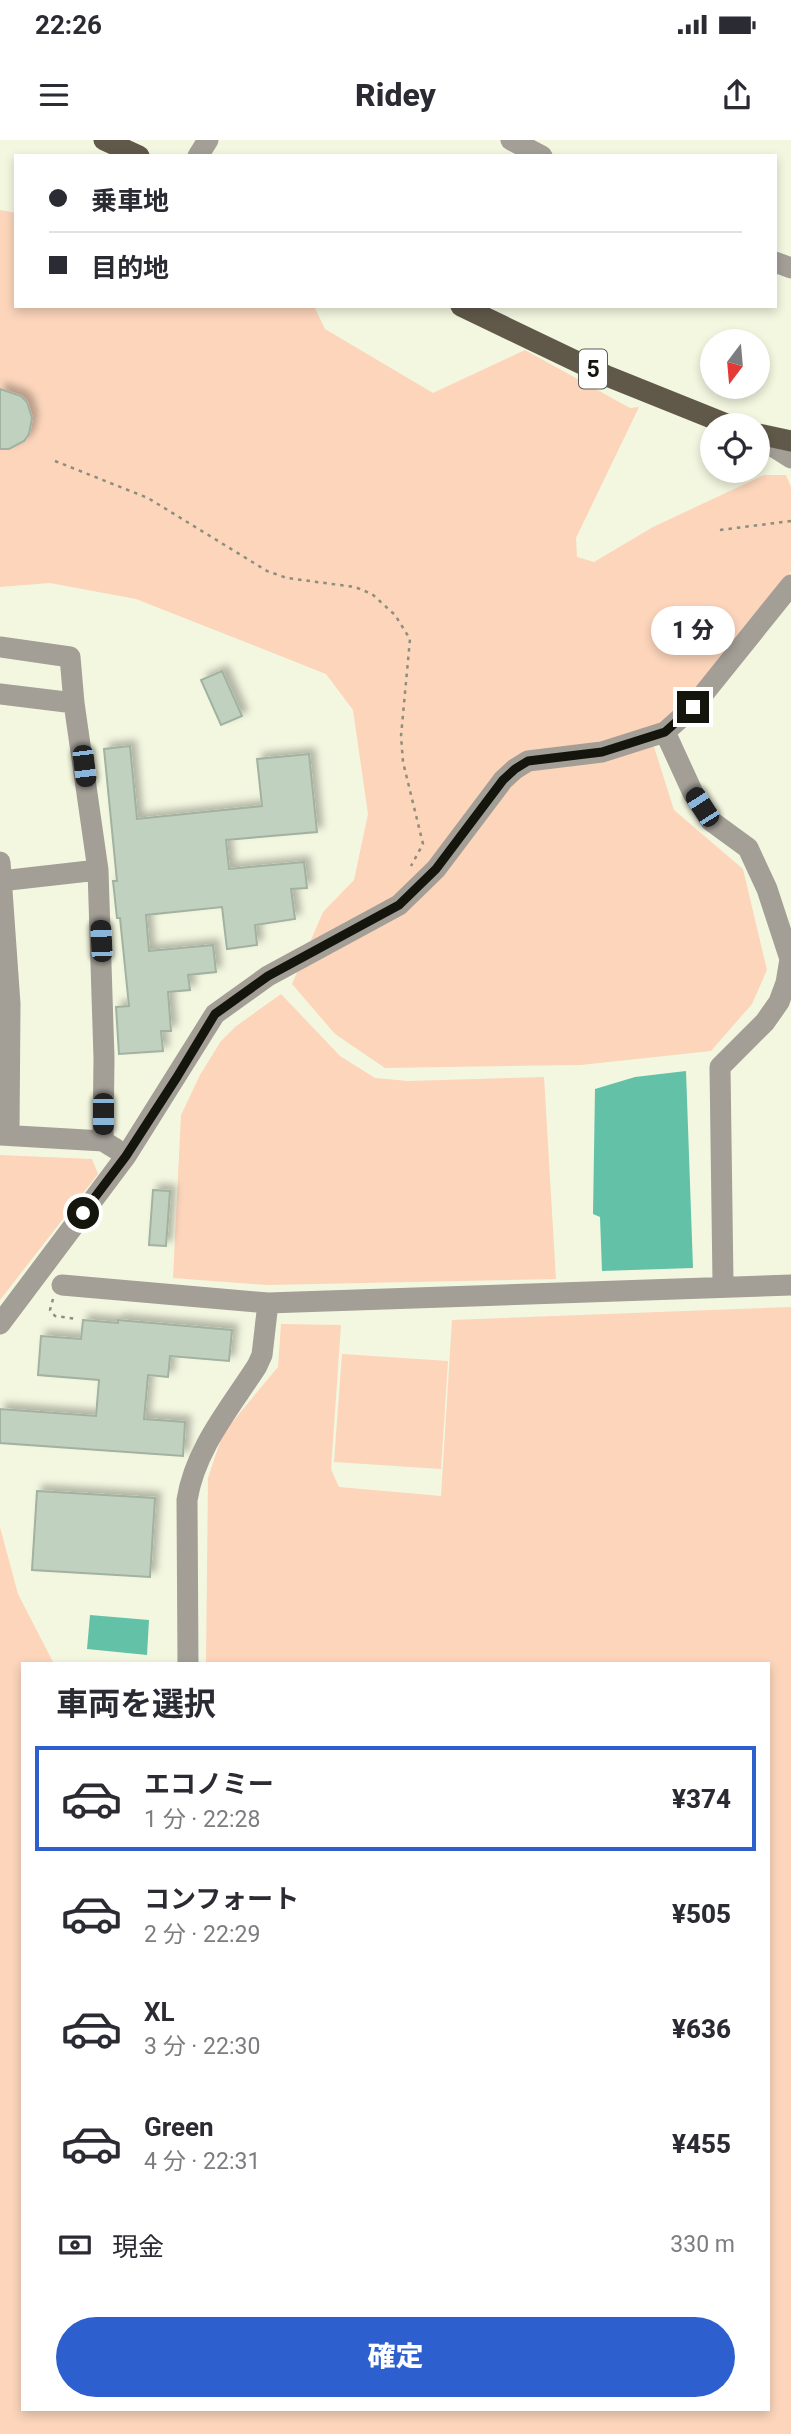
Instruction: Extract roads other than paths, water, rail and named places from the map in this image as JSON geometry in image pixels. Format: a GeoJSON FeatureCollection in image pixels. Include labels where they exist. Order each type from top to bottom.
{"type":"FeatureCollection","features":[{"type":"Feature","properties":{"kind":"main road"},"geometry":{"type":"LineString","coordinates":[[104,140],[135,154]]}},
{"type":"Feature","properties":{"kind":"main road","name":"5"},"geometry":{"type":"LineString","coordinates":[[465,308],[607,376],[700,413]]}},
{"type":"Feature","properties":{"kind":"main road"},"geometry":{"type":"LineString","coordinates":[[770,438],[791,441]]}},
{"type":"Feature","properties":{"kind":"street"},"geometry":{"type":"LineString","coordinates":[[511,140],[538,154]]}},
{"type":"Feature","properties":{"kind":"street"},"geometry":{"type":"LineString","coordinates":[[770,444],[791,458]]}},
{"type":"Feature","properties":{"kind":"street"},"geometry":{"type":"LineString","coordinates":[[0,1324],[126,1156],[215,1014],[268,976],[399,905],[436,869],[503,780],[515,769],[528,761],[602,752],[665,732],[693,707],[791,585]]}},
{"type":"Feature","properties":{"kind":"street"},"geometry":{"type":"LineString","coordinates":[[0,647],[70,657],[98,870],[104,1045],[103,1141]]}},
{"type":"Feature","properties":{"kind":"street"},"geometry":{"type":"LineString","coordinates":[[0,694],[74,703]]}},
{"type":"Feature","properties":{"kind":"street"},"geometry":{"type":"LineString","coordinates":[[665,732],[693,793],[710,821],[748,848],[767,889],[790,959],[779,1002],[765,1022],[720,1067],[723,1283],[727,1287]]}},
{"type":"Feature","properties":{"kind":"street"},"geometry":{"type":"LineString","coordinates":[[98,870],[1,874],[10,1004],[5,1135],[103,1141],[126,1156]]}},
{"type":"Feature","properties":{"kind":"street"},"geometry":{"type":"LineString","coordinates":[[62,1285],[268,1303],[791,1284]]}},
{"type":"Feature","properties":{"kind":"street"},"geometry":{"type":"LineString","coordinates":[[188,1662],[187,1500],[190,1478],[201,1453],[262,1355],[268,1303]]}},
{"type":"Feature","properties":{"kind":"water"},"geometry":{"type":"Polygon","coordinates":[[[686,1071],[693,1268],[602,1271],[600,1217],[593,1214],[595,1089],[635,1077],[686,1071]]]}},
{"type":"Feature","properties":{"kind":"water"},"geometry":{"type":"Polygon","coordinates":[[[90,1615],[149,1620],[147,1655],[87,1649],[90,1615]]]}}]}
